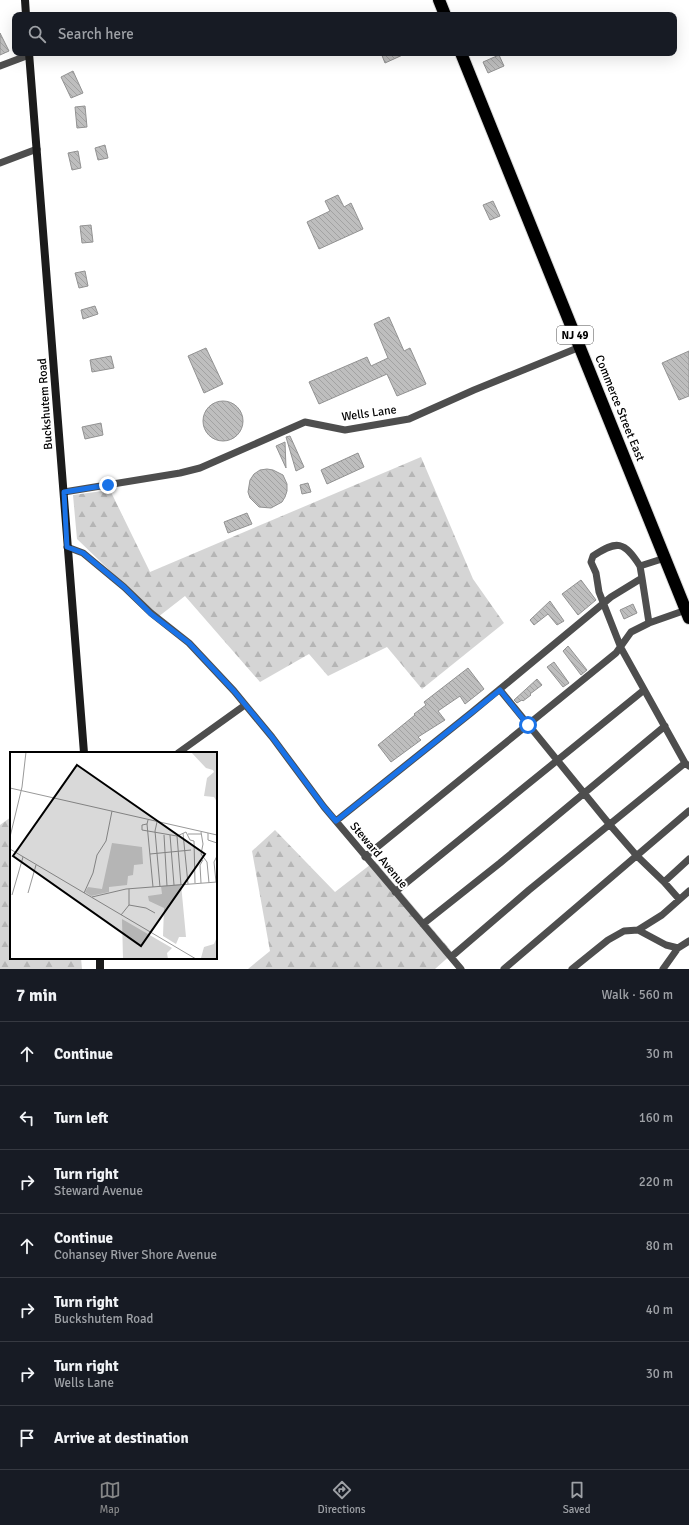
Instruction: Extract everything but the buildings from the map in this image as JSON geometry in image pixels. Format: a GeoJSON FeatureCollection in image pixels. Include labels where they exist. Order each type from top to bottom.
{"type":"FeatureCollection","features":[{"type":"Feature","properties":{"kind":"highway"},"geometry":{"type":"LineString","coordinates":[[439,0],[444,12]]}},
{"type":"Feature","properties":{"kind":"highway","name":"Commerce Street East"},"geometry":{"type":"LineString","coordinates":[[462,56],[687,614]]}},
{"type":"Feature","properties":{"kind":"main road"},"geometry":{"type":"LineString","coordinates":[[25,0],[26,12]]}},
{"type":"Feature","properties":{"kind":"main road","name":"Buckshutem Road"},"geometry":{"type":"LineString","coordinates":[[29,56],[84,752]]}},
{"type":"Feature","properties":{"kind":"street"},"geometry":{"type":"LineString","coordinates":[[0,66],[24,56]]}},
{"type":"Feature","properties":{"kind":"street"},"geometry":{"type":"LineString","coordinates":[[0,163],[37,149]]}},
{"type":"Feature","properties":{"kind":"street","name":"Wells Lane"},"geometry":{"type":"LineString","coordinates":[[64,492],[180,473],[200,468],[304,422],[345,430],[409,419],[580,346]]}},
{"type":"Feature","properties":{"kind":"street"},"geometry":{"type":"LineString","coordinates":[[451,957],[529,890],[687,764],[621,648],[599,592],[596,573],[591,562],[593,556],[606,548],[616,545],[624,546],[632,554],[640,566],[649,624]]}},
{"type":"Feature","properties":{"kind":"street","name":"Steward Avenue"},"geometry":{"type":"LineString","coordinates":[[67,547],[83,553],[124,587],[151,614],[189,643],[272,737],[324,807],[461,969]]}},
{"type":"Feature","properties":{"kind":"street"},"geometry":{"type":"LineString","coordinates":[[640,566],[665,558]]}},
{"type":"Feature","properties":{"kind":"street"},"geometry":{"type":"LineString","coordinates":[[336,821],[500,690],[611,597],[642,578]]}},
{"type":"Feature","properties":{"kind":"street"},"geometry":{"type":"LineString","coordinates":[[365,857],[616,653],[631,632],[649,624],[687,614]]}},
{"type":"Feature","properties":{"kind":"street"},"geometry":{"type":"LineString","coordinates":[[500,690],[610,825],[637,856],[679,899]]}},
{"type":"Feature","properties":{"kind":"street"},"geometry":{"type":"LineString","coordinates":[[395,892],[644,690]]}},
{"type":"Feature","properties":{"kind":"street"},"geometry":{"type":"LineString","coordinates":[[179,752],[245,705]]}},
{"type":"Feature","properties":{"kind":"street"},"geometry":{"type":"LineString","coordinates":[[423,924],[500,863],[665,726]]}},
{"type":"Feature","properties":{"kind":"street"},"geometry":{"type":"LineString","coordinates":[[504,969],[689,812]]}},
{"type":"Feature","properties":{"kind":"street"},"geometry":{"type":"LineString","coordinates":[[664,882],[689,859]]}},
{"type":"Feature","properties":{"kind":"street"},"geometry":{"type":"LineString","coordinates":[[572,969],[608,940],[624,931],[638,930],[662,915],[689,891]]}},
{"type":"Feature","properties":{"kind":"street"},"geometry":{"type":"LineString","coordinates":[[638,930],[666,945],[678,948]]}},
{"type":"Feature","properties":{"kind":"street"},"geometry":{"type":"LineString","coordinates":[[663,969],[678,948],[689,941]]}},
{"type":"Feature","properties":{"kind":"green space"},"geometry":{"type":"Polygon","coordinates":[[[421,457],[473,579],[504,623],[422,689],[387,647],[328,676],[309,654],[260,682],[185,596],[158,617],[77,539],[73,495],[110,490],[150,572],[421,457]]]}},
{"type":"Feature","properties":{"kind":"green space"},"geometry":{"type":"Polygon","coordinates":[[[10,818],[10,959],[81,959],[82,969],[0,969],[0,825],[10,818]]]}},
{"type":"Feature","properties":{"kind":"green space"},"geometry":{"type":"Polygon","coordinates":[[[275,830],[335,892],[375,861],[453,953],[435,969],[248,969],[270,951],[252,851],[275,830]]]}},
{"type":"Feature","properties":{"kind":"route"},"geometry":{"type":"LineString","coordinates":[[108,485],[64,492],[67,547],[83,553],[124,587],[135,600],[151,614],[189,643],[234,691],[272,737],[336,821],[500,690],[528,725]]}}]}
